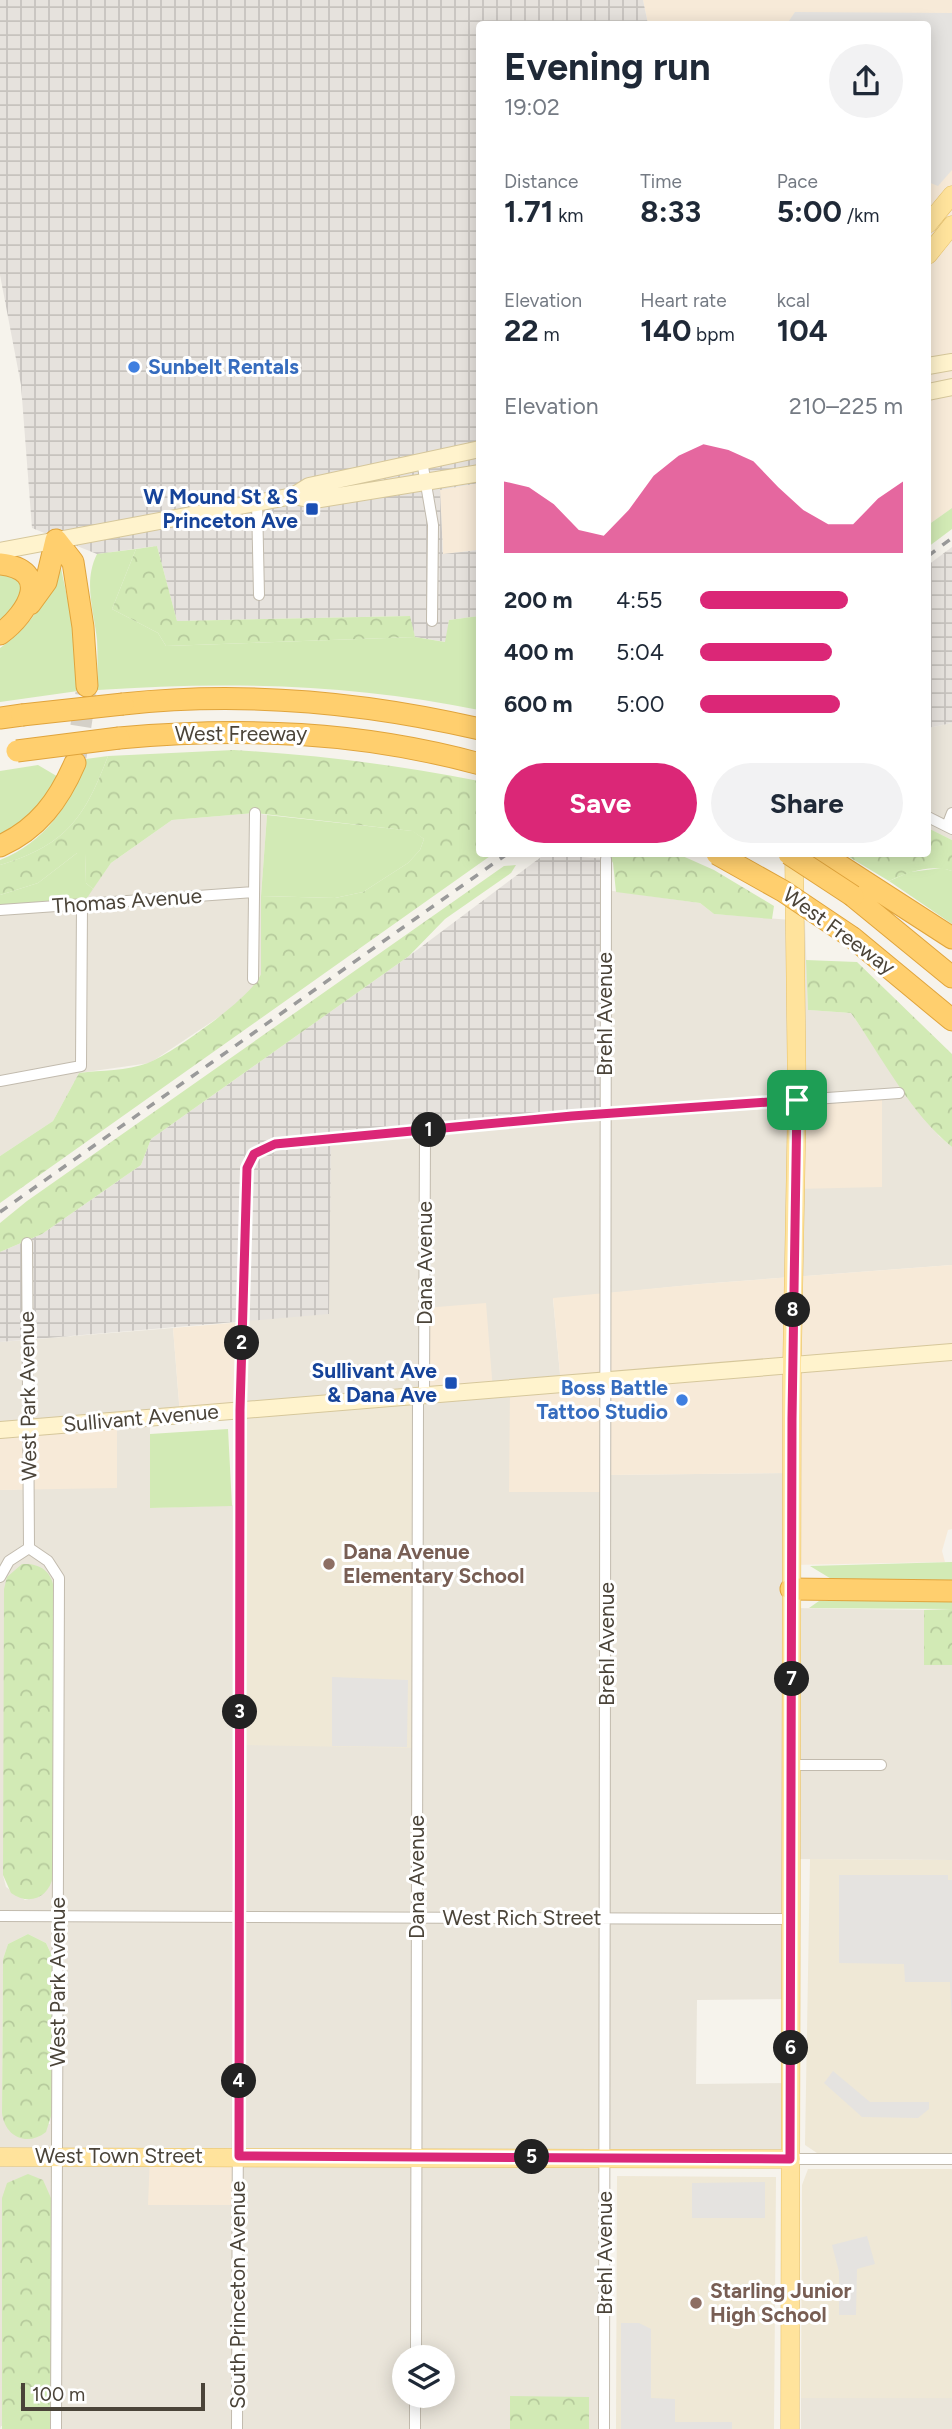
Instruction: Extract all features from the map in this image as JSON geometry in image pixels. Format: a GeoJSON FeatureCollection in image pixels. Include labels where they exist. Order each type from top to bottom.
{"type":"FeatureCollection","features":[{"type":"Feature","properties":{"kind":"highway"},"geometry":{"type":"LineString","coordinates":[[0,634],[36,598],[46,582],[56,540]]}},
{"type":"Feature","properties":{"kind":"highway"},"geometry":{"type":"LineString","coordinates":[[56,540],[73,562],[83,627],[87,686]]}},
{"type":"Feature","properties":{"kind":"highway"},"geometry":{"type":"LineString","coordinates":[[0,564],[18,566],[27,573],[32,584],[31,596],[25,609]]}},
{"type":"Feature","properties":{"kind":"highway","name":"West Freeway"},"geometry":{"type":"LineString","coordinates":[[0,718],[122,704],[220,699],[296,701],[391,712],[476,728]]}},
{"type":"Feature","properties":{"kind":"highway","name":"West Freeway"},"geometry":{"type":"LineString","coordinates":[[8,752],[189,732],[281,731],[371,741],[476,763]]}},
{"type":"Feature","properties":{"kind":"highway"},"geometry":{"type":"LineString","coordinates":[[0,846],[30,829],[48,811],[75,763]]}},
{"type":"Feature","properties":{"kind":"highway","name":"West Freeway"},"geometry":{"type":"LineString","coordinates":[[722,857],[783,891],[853,938],[952,1020]]}},
{"type":"Feature","properties":{"kind":"highway","name":"West Freeway"},"geometry":{"type":"LineString","coordinates":[[796,857],[853,896],[952,977]]}},
{"type":"Feature","properties":{"kind":"highway"},"geometry":{"type":"LineString","coordinates":[[827,857],[952,938]]}},
{"type":"Feature","properties":{"kind":"highway"},"geometry":{"type":"LineString","coordinates":[[791,1589],[952,1591]]}},
{"type":"Feature","properties":{"kind":"main road"},"geometry":{"type":"LineString","coordinates":[[931,220],[952,195]]}},
{"type":"Feature","properties":{"kind":"main road"},"geometry":{"type":"LineString","coordinates":[[931,251],[952,225]]}},
{"type":"Feature","properties":{"kind":"main road"},"geometry":{"type":"LineString","coordinates":[[931,366],[952,362]]}},
{"type":"Feature","properties":{"kind":"main road"},"geometry":{"type":"LineString","coordinates":[[931,391],[952,387]]}},
{"type":"Feature","properties":{"kind":"main road"},"geometry":{"type":"LineString","coordinates":[[293,496],[310,485],[476,450]]}},
{"type":"Feature","properties":{"kind":"main road"},"geometry":{"type":"LineString","coordinates":[[0,551],[293,496],[314,500],[476,474]]}},
{"type":"Feature","properties":{"kind":"main road"},"geometry":{"type":"LineString","coordinates":[[790,2429],[792,1366],[797,1100],[792,857]]}},
{"type":"Feature","properties":{"kind":"main road","name":"Sullivant Avenue"},"geometry":{"type":"LineString","coordinates":[[0,1430],[952,1352]]}},
{"type":"Feature","properties":{"kind":"main road","name":"West Town Street"},"geometry":{"type":"LineString","coordinates":[[0,2157],[790,2159]]}},
{"type":"Feature","properties":{"kind":"street"},"geometry":{"type":"LineString","coordinates":[[422,461],[433,525],[432,621]]}},
{"type":"Feature","properties":{"kind":"street"},"geometry":{"type":"LineString","coordinates":[[257,502],[259,595]]}},
{"type":"Feature","properties":{"kind":"street"},"geometry":{"type":"LineString","coordinates":[[253,979],[255,813]]}},
{"type":"Feature","properties":{"kind":"street"},"geometry":{"type":"LineString","coordinates":[[931,819],[949,828],[952,813]]}},
{"type":"Feature","properties":{"kind":"street","name":"Brehl Avenue"},"geometry":{"type":"LineString","coordinates":[[604,2429],[606,859]]}},
{"type":"Feature","properties":{"kind":"street","name":"Thomas Avenue"},"geometry":{"type":"LineString","coordinates":[[0,910],[254,892]]}},
{"type":"Feature","properties":{"kind":"street"},"geometry":{"type":"LineString","coordinates":[[0,1081],[81,1066],[82,904]]}},
{"type":"Feature","properties":{"kind":"street"},"geometry":{"type":"LineString","coordinates":[[425,1130],[899,1093]]}},
{"type":"Feature","properties":{"kind":"street","name":"South Princeton Avenue"},"geometry":{"type":"LineString","coordinates":[[237,2429],[240,1410],[247,1168],[254,1154],[275,1144],[425,1130]]}},
{"type":"Feature","properties":{"kind":"street","name":"Dana Avenue"},"geometry":{"type":"LineString","coordinates":[[416,2345],[417,1918],[425,1130]]}},
{"type":"Feature","properties":{"kind":"street","name":"West Park Avenue"},"geometry":{"type":"LineString","coordinates":[[27,1243],[29,1548],[48,1561],[59,1578],[56,2429]]}},
{"type":"Feature","properties":{"kind":"street"},"geometry":{"type":"LineString","coordinates":[[0,1577],[9,1561],[29,1548]]}},
{"type":"Feature","properties":{"kind":"street"},"geometry":{"type":"LineString","coordinates":[[792,1765],[881,1765]]}},
{"type":"Feature","properties":{"kind":"street","name":"West Rich Street"},"geometry":{"type":"LineString","coordinates":[[0,1916],[792,1919]]}},
{"type":"Feature","properties":{"kind":"street","name":"West Town Street"},"geometry":{"type":"LineString","coordinates":[[790,2159],[952,2160]]}},
{"type":"Feature","properties":{"kind":"street"},"geometry":{"type":"LineString","coordinates":[[415,2408],[415,2429]]}},
{"type":"Feature","properties":{"kind":"shaded area"},"geometry":{"type":"Polygon","coordinates":[[[0,0],[643,0],[647,21],[476,21],[476,484],[440,490],[443,554],[476,550],[476,616],[449,620],[446,642],[415,637],[409,616],[177,621],[157,546],[97,554],[32,528],[21,385],[0,275],[0,0]]]}},
{"type":"Feature","properties":{"kind":"shaded area"},"geometry":{"type":"Polygon","coordinates":[[[643,0],[952,0],[952,508],[931,523],[931,21],[647,21],[643,0]]]}},
{"type":"Feature","properties":{"kind":"shaded area"},"geometry":{"type":"Polygon","coordinates":[[[795,12],[952,13],[952,170],[938,186],[931,183],[931,21],[789,21],[795,12]]]}},
{"type":"Feature","properties":{"kind":"shaded area"},"geometry":{"type":"Polygon","coordinates":[[[476,484],[476,550],[443,554],[440,490],[476,484]]]}},
{"type":"Feature","properties":{"kind":"shaded area"},"geometry":{"type":"Polygon","coordinates":[[[952,547],[952,723],[931,727],[931,563],[952,547]]]}},
{"type":"Feature","properties":{"kind":"shaded area"},"geometry":{"type":"Polygon","coordinates":[[[952,723],[952,840],[931,830],[931,727],[952,723]]]}},
{"type":"Feature","properties":{"kind":"shaded area"},"geometry":{"type":"Polygon","coordinates":[[[255,813],[267,815],[261,896],[261,974],[256,985],[240,1003],[150,1063],[79,1073],[53,1121],[0,1156],[0,905],[86,898],[111,863],[172,820],[255,813]]]}},
{"type":"Feature","properties":{"kind":"shaded area"},"geometry":{"type":"Polygon","coordinates":[[[541,857],[606,859],[605,1114],[331,1139],[329,1314],[0,1342],[0,1252],[42,1234],[141,1165],[151,1139],[409,956],[541,857]]]}},
{"type":"Feature","properties":{"kind":"shaded area"},"geometry":{"type":"Polygon","coordinates":[[[606,890],[700,903],[714,914],[805,921],[808,1010],[851,1013],[907,1095],[939,1136],[952,1147],[952,1265],[700,1284],[553,1299],[561,1385],[607,1475],[792,1473],[792,1608],[924,1610],[924,1664],[952,1665],[952,1860],[792,1859],[791,1999],[697,2000],[696,2084],[791,2083],[791,2159],[605,2158],[604,2429],[50,2429],[51,2425],[1,2426],[0,2429],[0,1490],[29,1489],[0,1430],[0,1342],[173,1328],[180,1415],[150,1418],[150,1508],[240,1505],[243,1322],[331,1139],[606,890]],[[3,1875],[6,1887],[25,1900],[41,1896],[3,1875]],[[28,1934],[8,1944],[3,1959],[2,2113],[50,2124],[52,1956],[46,1943],[28,1934]]]}},
{"type":"Feature","properties":{"kind":"shaded area"},"geometry":{"type":"Polygon","coordinates":[[[882,1094],[882,1187],[795,1189],[797,1100],[882,1094]]]}},
{"type":"Feature","properties":{"kind":"shaded area"},"geometry":{"type":"Polygon","coordinates":[[[952,1265],[952,1529],[948,1530],[942,1551],[945,1562],[792,1565],[791,1473],[608,1475],[607,1492],[509,1492],[510,1389],[561,1385],[553,1298],[952,1265]]]}},
{"type":"Feature","properties":{"kind":"shaded area"},"geometry":{"type":"Polygon","coordinates":[[[486,1303],[493,1391],[424,1396],[425,1308],[486,1303]]]}},
{"type":"Feature","properties":{"kind":"shaded area"},"geometry":{"type":"Polygon","coordinates":[[[243,1322],[240,1410],[180,1415],[173,1328],[243,1322]]]}},
{"type":"Feature","properties":{"kind":"shaded area","name":"Dana Avenue Elementary School"},"geometry":{"type":"Polygon","coordinates":[[[418,1396],[417,1748],[240,1745],[240,1410],[418,1396]]]}},
{"type":"Feature","properties":{"kind":"shaded area"},"geometry":{"type":"Polygon","coordinates":[[[117,1420],[117,1488],[0,1490],[0,1430],[117,1420]]]}},
{"type":"Feature","properties":{"kind":"shaded area"},"geometry":{"type":"Polygon","coordinates":[[[332,1677],[408,1680],[407,1747],[332,1746],[332,1677]]]}},
{"type":"Feature","properties":{"kind":"shaded area"},"geometry":{"type":"Polygon","coordinates":[[[810,1859],[952,1860],[952,2154],[817,2153],[805,2145],[810,1859]]]}},
{"type":"Feature","properties":{"kind":"shaded area"},"geometry":{"type":"Polygon","coordinates":[[[839,1875],[948,1875],[948,1880],[952,1880],[952,2023],[950,1982],[905,1982],[904,1964],[839,1963],[839,1875]]]}},
{"type":"Feature","properties":{"kind":"shaded area"},"geometry":{"type":"Polygon","coordinates":[[[833,2071],[870,2102],[929,2102],[929,2109],[918,2118],[862,2117],[824,2083],[833,2071]]]}},
{"type":"Feature","properties":{"kind":"shaded area"},"geometry":{"type":"Polygon","coordinates":[[[150,2155],[239,2156],[239,2205],[148,2205],[150,2155]]]}},
{"type":"Feature","properties":{"kind":"shaded area"},"geometry":{"type":"Polygon","coordinates":[[[808,2169],[952,2169],[952,2398],[801,2398],[802,2185],[808,2169]]]}},
{"type":"Feature","properties":{"kind":"shaded area","name":"Starling Junior High School"},"geometry":{"type":"Polygon","coordinates":[[[617,2176],[776,2177],[774,2429],[616,2429],[617,2176]]]}},
{"type":"Feature","properties":{"kind":"shaded area"},"geometry":{"type":"Polygon","coordinates":[[[765,2182],[765,2218],[692,2218],[692,2183],[765,2182]]]}},
{"type":"Feature","properties":{"kind":"shaded area"},"geometry":{"type":"Polygon","coordinates":[[[867,2236],[875,2264],[857,2269],[856,2315],[839,2315],[839,2272],[832,2245],[867,2236]]]}},
{"type":"Feature","properties":{"kind":"shaded area"},"geometry":{"type":"Polygon","coordinates":[[[621,2323],[639,2323],[651,2329],[651,2398],[675,2399],[675,2422],[732,2422],[732,2429],[621,2429],[621,2323]]]}},
{"type":"Feature","properties":{"kind":"shaded area"},"geometry":{"type":"Polygon","coordinates":[[[801,2398],[952,2398],[952,2429],[801,2429],[801,2398]]]}},
{"type":"Feature","properties":{"kind":"green space"},"geometry":{"type":"Polygon","coordinates":[[[952,508],[952,529],[931,545],[931,523],[952,508]]]}},
{"type":"Feature","properties":{"kind":"green space"},"geometry":{"type":"Polygon","coordinates":[[[157,546],[177,621],[410,616],[415,637],[166,646],[158,633],[112,609],[136,549],[157,546]]]}},
{"type":"Feature","properties":{"kind":"green space"},"geometry":{"type":"Polygon","coordinates":[[[136,549],[112,609],[158,633],[166,646],[415,637],[445,642],[449,620],[476,616],[476,709],[385,695],[290,687],[194,686],[98,690],[97,640],[90,586],[97,554],[136,549]]]}},
{"type":"Feature","properties":{"kind":"green space"},"geometry":{"type":"Polygon","coordinates":[[[58,566],[61,568],[74,630],[78,691],[0,702],[0,648],[29,622],[49,591],[58,566]]]}},
{"type":"Feature","properties":{"kind":"green space"},"geometry":{"type":"Polygon","coordinates":[[[0,573],[23,578],[20,603],[0,623],[0,573]]]}},
{"type":"Feature","properties":{"kind":"green space"},"geometry":{"type":"Polygon","coordinates":[[[234,750],[358,761],[476,780],[476,857],[489,857],[0,1203],[0,1156],[53,1121],[79,1073],[131,1068],[148,1063],[192,1037],[243,997],[261,974],[261,896],[335,898],[363,892],[408,863],[420,850],[424,839],[412,831],[255,813],[172,820],[111,863],[93,889],[86,883],[85,854],[77,853],[38,883],[0,895],[0,865],[41,848],[70,827],[90,797],[108,756],[234,750]]]}},
{"type":"Feature","properties":{"kind":"green space"},"geometry":{"type":"Polygon","coordinates":[[[108,756],[90,797],[70,827],[41,848],[0,865],[0,860],[31,843],[55,819],[73,791],[86,759],[108,756]]]}},
{"type":"Feature","properties":{"kind":"green space"},"geometry":{"type":"Polygon","coordinates":[[[38,765],[60,778],[34,813],[0,838],[0,771],[38,765]]]}},
{"type":"Feature","properties":{"kind":"green space"},"geometry":{"type":"Polygon","coordinates":[[[267,815],[413,831],[424,839],[420,850],[408,863],[363,892],[335,898],[261,896],[267,815]]]}},
{"type":"Feature","properties":{"kind":"green space"},"geometry":{"type":"Polygon","coordinates":[[[931,830],[952,840],[952,871],[928,869],[889,881],[849,857],[931,857],[931,830]]]}},
{"type":"Feature","properties":{"kind":"green space"},"geometry":{"type":"Polygon","coordinates":[[[77,853],[85,853],[86,883],[93,889],[87,898],[0,905],[0,895],[38,883],[77,853]]]}},
{"type":"Feature","properties":{"kind":"green space"},"geometry":{"type":"Polygon","coordinates":[[[610,857],[685,857],[714,870],[774,906],[772,919],[714,914],[700,903],[616,892],[613,863],[610,857]]]}},
{"type":"Feature","properties":{"kind":"green space"},"geometry":{"type":"Polygon","coordinates":[[[516,865],[511,873],[445,919],[409,956],[151,1139],[141,1165],[42,1234],[0,1252],[0,1223],[27,1201],[504,866],[516,865]]]}},
{"type":"Feature","properties":{"kind":"green space"},"geometry":{"type":"Polygon","coordinates":[[[942,868],[952,871],[952,924],[889,881],[910,872],[942,868]]]}},
{"type":"Feature","properties":{"kind":"green space"},"geometry":{"type":"Polygon","coordinates":[[[806,960],[857,962],[952,1054],[952,1147],[923,1118],[897,1084],[851,1013],[808,1010],[806,960]]]}},
{"type":"Feature","properties":{"kind":"green space"},"geometry":{"type":"Polygon","coordinates":[[[228,1429],[232,1506],[150,1508],[150,1434],[228,1429]]]}},
{"type":"Feature","properties":{"kind":"green space"},"geometry":{"type":"Polygon","coordinates":[[[952,1562],[952,1581],[833,1580],[810,1566],[952,1562]]]}},
{"type":"Feature","properties":{"kind":"green space"},"geometry":{"type":"Polygon","coordinates":[[[22,1564],[34,1565],[47,1572],[54,1588],[53,1876],[47,1890],[31,1899],[11,1893],[3,1875],[4,1589],[7,1577],[22,1564]]]}},
{"type":"Feature","properties":{"kind":"green space"},"geometry":{"type":"Polygon","coordinates":[[[952,1600],[952,1609],[809,1608],[819,1601],[952,1600]]]}},
{"type":"Feature","properties":{"kind":"green space"},"geometry":{"type":"Polygon","coordinates":[[[952,1609],[952,1665],[924,1665],[924,1610],[952,1609]]]}},
{"type":"Feature","properties":{"kind":"green space"},"geometry":{"type":"Polygon","coordinates":[[[28,1934],[46,1943],[52,1956],[52,2113],[46,2132],[32,2139],[12,2134],[2,2113],[3,1959],[8,1944],[28,1934]]]}},
{"type":"Feature","properties":{"kind":"green space"},"geometry":{"type":"Polygon","coordinates":[[[28,2174],[43,2180],[51,2198],[51,2425],[50,2429],[2,2429],[2,2198],[7,2183],[28,2174]]]}},
{"type":"Feature","properties":{"kind":"green space"},"geometry":{"type":"Polygon","coordinates":[[[510,2396],[589,2397],[589,2429],[510,2429],[510,2396]]]}},
{"type":"Feature","properties":{"kind":"tunnel"},"geometry":{"type":"LineString","coordinates":[[76,757],[86,693]]}},
{"type":"Feature","properties":{"kind":"railway"},"geometry":{"type":"LineString","coordinates":[[931,554],[952,538]]}},
{"type":"Feature","properties":{"kind":"railway"},"geometry":{"type":"LineString","coordinates":[[0,1212],[503,857]]}},
{"type":"Feature","properties":{"kind":"place","name":"Sunbelt Rentals"},"geometry":{"type":"Point","coordinates":[134,367]}},
{"type":"Feature","properties":{"kind":"place","name":"W Mound St & S Princeton Ave"},"geometry":{"type":"Point","coordinates":[312,509]}},
{"type":"Feature","properties":{"kind":"place","name":"Sullivant Ave & Dana Ave"},"geometry":{"type":"Point","coordinates":[451,1383]}},
{"type":"Feature","properties":{"kind":"place","name":"Boss Battle Tattoo Studio"},"geometry":{"type":"Point","coordinates":[682,1400]}},
{"type":"Feature","properties":{"kind":"place","name":"Dana Avenue Elementary School"},"geometry":{"type":"Point","coordinates":[329,1564]}},
{"type":"Feature","properties":{"kind":"place","name":"Starling Junior High School"},"geometry":{"type":"Point","coordinates":[696,2303]}},
{"type":"Feature","properties":{"kind":"route"},"geometry":{"type":"LineString","coordinates":[[797,1100],[792,1419],[790,2159],[239,2156],[240,1410],[247,1168],[254,1154],[263,1147],[275,1144],[572,1116],[797,1100]]}}]}
